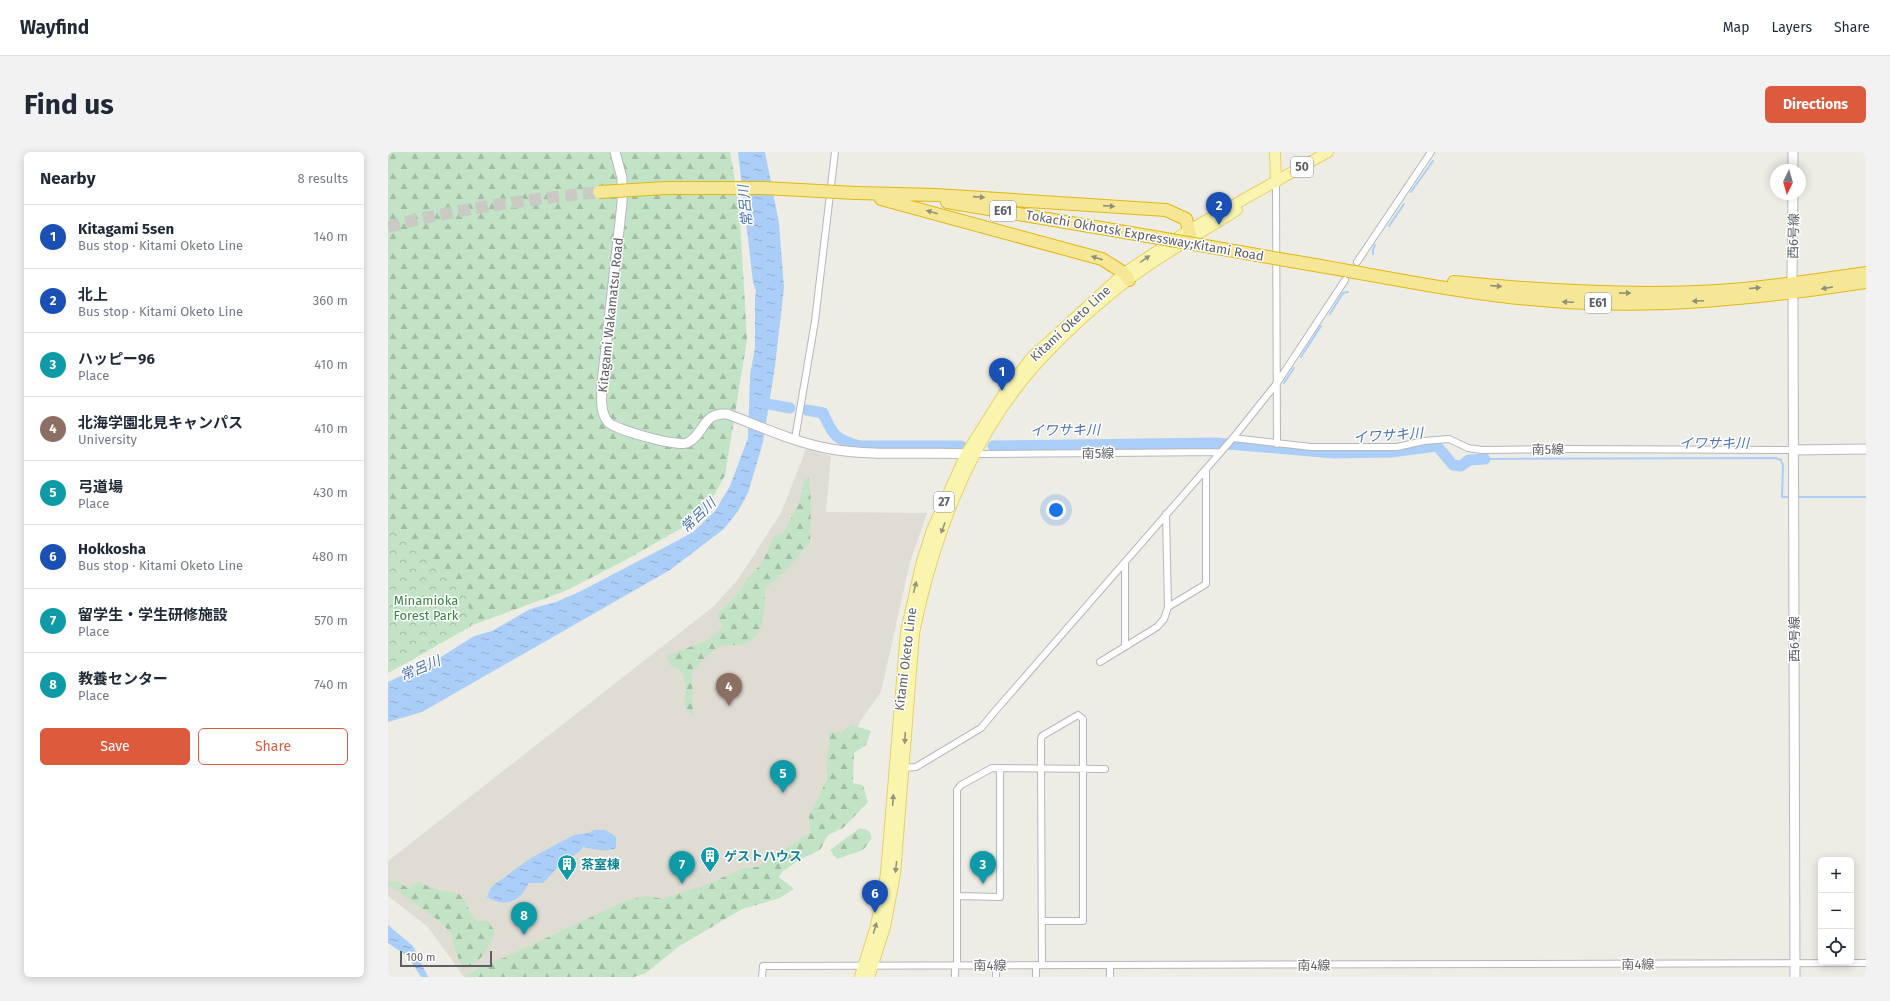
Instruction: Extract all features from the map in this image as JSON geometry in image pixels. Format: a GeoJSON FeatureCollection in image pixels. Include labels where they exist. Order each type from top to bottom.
{"type":"FeatureCollection","features":[{"type":"Feature","properties":{"kind":"highway","name":"Tokachi Okhotsk Expressway;Kitami Road"},"geometry":{"type":"LineString","coordinates":[[599,192],[666,188],[764,188],[856,193],[935,200],[1332,268],[1428,286],[1500,297],[1611,304],[1717,300],[1781,295],[1866,282]]}},
{"type":"Feature","properties":{"kind":"highway"},"geometry":{"type":"LineString","coordinates":[[856,193],[936,195],[1166,210],[1186,219],[1190,234]]}},
{"type":"Feature","properties":{"kind":"highway"},"geometry":{"type":"LineString","coordinates":[[856,193],[901,203],[1102,259],[1126,276]]}},
{"type":"Feature","properties":{"kind":"highway","name":"Tokachi Okhotsk Expressway;Kitami Road"},"geometry":{"type":"LineString","coordinates":[[1332,268],[1501,287],[1608,293],[1717,291],[1778,286],[1866,273]]}},
{"type":"Feature","properties":{"kind":"main road"},"geometry":{"type":"LineString","coordinates":[[1276,152],[1276,182]]}},
{"type":"Feature","properties":{"kind":"main road","name":"Kitami Oketo Line"},"geometry":{"type":"LineString","coordinates":[[869,977],[869,966],[883,897],[890,845],[914,633],[921,599],[942,531],[971,454],[1010,397],[1038,363],[1126,276],[1263,187],[1276,182],[1328,152]]}},
{"type":"Feature","properties":{"kind":"main road","name":"Kitami Oketo Line"},"geometry":{"type":"LineString","coordinates":[[860,977],[869,966]]}},
{"type":"Feature","properties":{"kind":"street","name":"Kitagami Wakamatsu Road"},"geometry":{"type":"LineString","coordinates":[[615,152],[622,178],[622,203],[602,383],[601,408],[608,422],[624,430],[674,445],[685,444],[694,440],[710,417],[718,413],[727,414],[819,447],[865,454],[971,454]]}},
{"type":"Feature","properties":{"kind":"street"},"geometry":{"type":"LineString","coordinates":[[792,438],[815,321],[835,152]]}},
{"type":"Feature","properties":{"kind":"street"},"geometry":{"type":"LineString","coordinates":[[1358,262],[1431,152]]}},
{"type":"Feature","properties":{"kind":"street"},"geometry":{"type":"LineString","coordinates":[[1793,152],[1793,164]]}},
{"type":"Feature","properties":{"kind":"street"},"geometry":{"type":"LineString","coordinates":[[1276,182],[1277,444]]}},
{"type":"Feature","properties":{"kind":"street","name":"西6号線"},"geometry":{"type":"LineString","coordinates":[[1792,277],[1793,200]]}},
{"type":"Feature","properties":{"kind":"street"},"geometry":{"type":"LineString","coordinates":[[899,767],[916,767],[981,728],[1230,441],[1277,383],[1345,280]]}},
{"type":"Feature","properties":{"kind":"street","name":"西6号線"},"geometry":{"type":"LineString","coordinates":[[1793,300],[1795,977]]}},
{"type":"Feature","properties":{"kind":"street","name":"南5線"},"geometry":{"type":"LineString","coordinates":[[1230,441],[1311,447],[1397,447],[1441,439],[1449,440],[1468,448],[1482,450],[1570,448],[1794,450],[1866,449]]}},
{"type":"Feature","properties":{"kind":"street","name":"南5線"},"geometry":{"type":"LineString","coordinates":[[971,454],[1220,452]]}},
{"type":"Feature","properties":{"kind":"street"},"geometry":{"type":"LineString","coordinates":[[1168,607],[1206,584],[1206,470]]}},
{"type":"Feature","properties":{"kind":"street"},"geometry":{"type":"LineString","coordinates":[[1100,662],[1157,627],[1164,619],[1168,607],[1166,514]]}},
{"type":"Feature","properties":{"kind":"street"},"geometry":{"type":"LineString","coordinates":[[1125,563],[1125,646]]}},
{"type":"Feature","properties":{"kind":"street"},"geometry":{"type":"LineString","coordinates":[[1036,977],[1039,965],[1042,921],[1042,736],[1078,715],[1083,719],[1083,921],[1042,921]]}},
{"type":"Feature","properties":{"kind":"street"},"geometry":{"type":"LineString","coordinates":[[955,977],[958,896],[957,790],[961,785],[992,768],[1105,769]]}},
{"type":"Feature","properties":{"kind":"street"},"geometry":{"type":"LineString","coordinates":[[958,896],[1000,898],[1000,768]]}},
{"type":"Feature","properties":{"kind":"street","name":"南4線"},"geometry":{"type":"LineString","coordinates":[[762,977],[763,966],[1866,963]]}},
{"type":"Feature","properties":{"kind":"street"},"geometry":{"type":"LineString","coordinates":[[996,965],[996,977]]}},
{"type":"Feature","properties":{"kind":"street"},"geometry":{"type":"LineString","coordinates":[[1110,965],[1110,977]]}},
{"type":"Feature","properties":{"kind":"shaded area"},"geometry":{"type":"Polygon","coordinates":[[[806,449],[831,456],[826,512],[927,513],[910,562],[881,692],[861,720],[824,804],[815,836],[757,870],[469,977],[464,977],[428,927],[388,896],[388,861],[714,606],[739,578],[782,511],[806,449]]]}},
{"type":"Feature","properties":{"kind":"green space"},"geometry":{"type":"Polygon","coordinates":[[[388,152],[730,152],[739,203],[747,340],[725,475],[703,516],[622,562],[565,591],[473,625],[388,673],[388,152]]]}},
{"type":"Feature","properties":{"kind":"green space"},"geometry":{"type":"Polygon","coordinates":[[[809,478],[811,502],[810,543],[784,572],[765,589],[764,614],[755,637],[749,642],[741,645],[725,645],[715,649],[692,673],[693,715],[685,706],[685,681],[680,670],[670,665],[667,656],[708,640],[723,627],[717,614],[739,592],[747,579],[762,563],[774,536],[784,532],[800,501],[804,480],[809,478]]]}},
{"type":"Feature","properties":{"kind":"green space","name":"Minamioka Forest Park"},"geometry":{"type":"Polygon","coordinates":[[[388,522],[464,588],[473,625],[388,673],[388,522]]]}},
{"type":"Feature","properties":{"kind":"green space"},"geometry":{"type":"Polygon","coordinates":[[[852,725],[871,731],[866,745],[854,753],[853,783],[863,785],[868,802],[843,828],[828,835],[820,850],[801,859],[783,871],[779,877],[794,889],[780,898],[742,909],[678,947],[646,973],[634,977],[468,977],[467,975],[482,966],[506,957],[625,901],[647,896],[663,899],[711,883],[743,868],[757,867],[811,832],[809,816],[827,780],[827,753],[830,748],[829,732],[841,733],[852,725]]]}},
{"type":"Feature","properties":{"kind":"green space"},"geometry":{"type":"Polygon","coordinates":[[[860,828],[869,831],[872,838],[863,850],[837,859],[830,850],[860,828]]]}},
{"type":"Feature","properties":{"kind":"green space"},"geometry":{"type":"Polygon","coordinates":[[[397,881],[409,889],[418,881],[431,888],[459,894],[465,900],[470,913],[477,921],[488,921],[495,932],[487,950],[483,955],[475,963],[463,969],[455,950],[452,934],[438,920],[388,884],[388,882],[397,881]]]}},
{"type":"Feature","properties":{"kind":"water","name":"常呂川"},"geometry":{"type":"Polygon","coordinates":[[[738,152],[765,152],[779,223],[784,288],[775,366],[763,442],[748,493],[738,511],[724,529],[670,570],[422,712],[388,722],[388,682],[441,657],[474,636],[492,631],[530,609],[556,602],[579,592],[671,544],[693,532],[715,511],[730,486],[748,438],[750,375],[755,347],[756,291],[753,282],[738,152]]]}},
{"type":"Feature","properties":{"kind":"water"},"geometry":{"type":"Polygon","coordinates":[[[594,830],[605,830],[616,837],[616,848],[595,850],[583,847],[579,852],[565,860],[543,883],[529,883],[524,892],[516,899],[508,902],[499,902],[487,897],[490,889],[495,884],[531,858],[572,836],[589,833],[594,830]]]}},
{"type":"Feature","properties":{"kind":"water"},"geometry":{"type":"Polygon","coordinates":[[[388,925],[413,946],[428,977],[421,977],[408,957],[388,943],[388,925]]]}},
{"type":"Feature","properties":{"kind":"waterway"},"geometry":{"type":"LineString","coordinates":[[1411,192],[1433,161]]}},
{"type":"Feature","properties":{"kind":"waterway"},"geometry":{"type":"LineString","coordinates":[[1389,226],[1404,204]]}},
{"type":"Feature","properties":{"kind":"waterway"},"geometry":{"type":"LineString","coordinates":[[1373,254],[1375,245]]}},
{"type":"Feature","properties":{"kind":"waterway"},"geometry":{"type":"LineString","coordinates":[[1330,314],[1343,293],[1348,292]]}},
{"type":"Feature","properties":{"kind":"waterway"},"geometry":{"type":"LineString","coordinates":[[1301,357],[1321,326]]}},
{"type":"Feature","properties":{"kind":"waterway"},"geometry":{"type":"LineString","coordinates":[[1284,383],[1294,368]]}},
{"type":"Feature","properties":{"kind":"waterway","name":"イワサキ川"},"geometry":{"type":"LineString","coordinates":[[758,402],[790,408]]}},
{"type":"Feature","properties":{"kind":"waterway","name":"イワサキ川"},"geometry":{"type":"LineString","coordinates":[[807,410],[823,413],[836,436],[846,442],[860,446],[961,446]]}},
{"type":"Feature","properties":{"kind":"waterway","name":"イワサキ川"},"geometry":{"type":"LineString","coordinates":[[993,446],[1216,443],[1334,453],[1391,452],[1437,446],[1453,465],[1461,466],[1469,460],[1485,459]]}},
{"type":"Feature","properties":{"kind":"waterway","name":"イワサキ川"},"geometry":{"type":"LineString","coordinates":[[1485,459],[1775,458],[1781,460],[1783,465],[1782,497],[1787,497]]}},
{"type":"Feature","properties":{"kind":"waterway","name":"イワサキ川"},"geometry":{"type":"LineString","coordinates":[[1799,497],[1866,497]]}},
{"type":"Feature","properties":{"kind":"tunnel"},"geometry":{"type":"LineString","coordinates":[[388,227],[414,220],[466,210],[599,192]]}},
{"type":"Feature","properties":{"kind":"place","name":"北上"},"geometry":{"type":"Point","coordinates":[1219,225]}},
{"type":"Feature","properties":{"kind":"place","name":"Kitagami 5sen"},"geometry":{"type":"Point","coordinates":[1002,391]}},
{"type":"Feature","properties":{"kind":"place","name":"北海学園北見キャンパス"},"geometry":{"type":"Point","coordinates":[729,706]}},
{"type":"Feature","properties":{"kind":"place","name":"弓道場"},"geometry":{"type":"Point","coordinates":[783,793]}},
{"type":"Feature","properties":{"kind":"place","name":"ゲストハウス"},"geometry":{"type":"Point","coordinates":[710,873]}},
{"type":"Feature","properties":{"kind":"place","name":"茶室棟"},"geometry":{"type":"Point","coordinates":[567,881]}},
{"type":"Feature","properties":{"kind":"place","name":"留学生・学生研修施設"},"geometry":{"type":"Point","coordinates":[682,884]}},
{"type":"Feature","properties":{"kind":"place","name":"ハッピー96"},"geometry":{"type":"Point","coordinates":[983,884]}},
{"type":"Feature","properties":{"kind":"place","name":"Hokkosha"},"geometry":{"type":"Point","coordinates":[875,913]}},
{"type":"Feature","properties":{"kind":"place","name":"教養センター"},"geometry":{"type":"Point","coordinates":[524,935]}}]}
